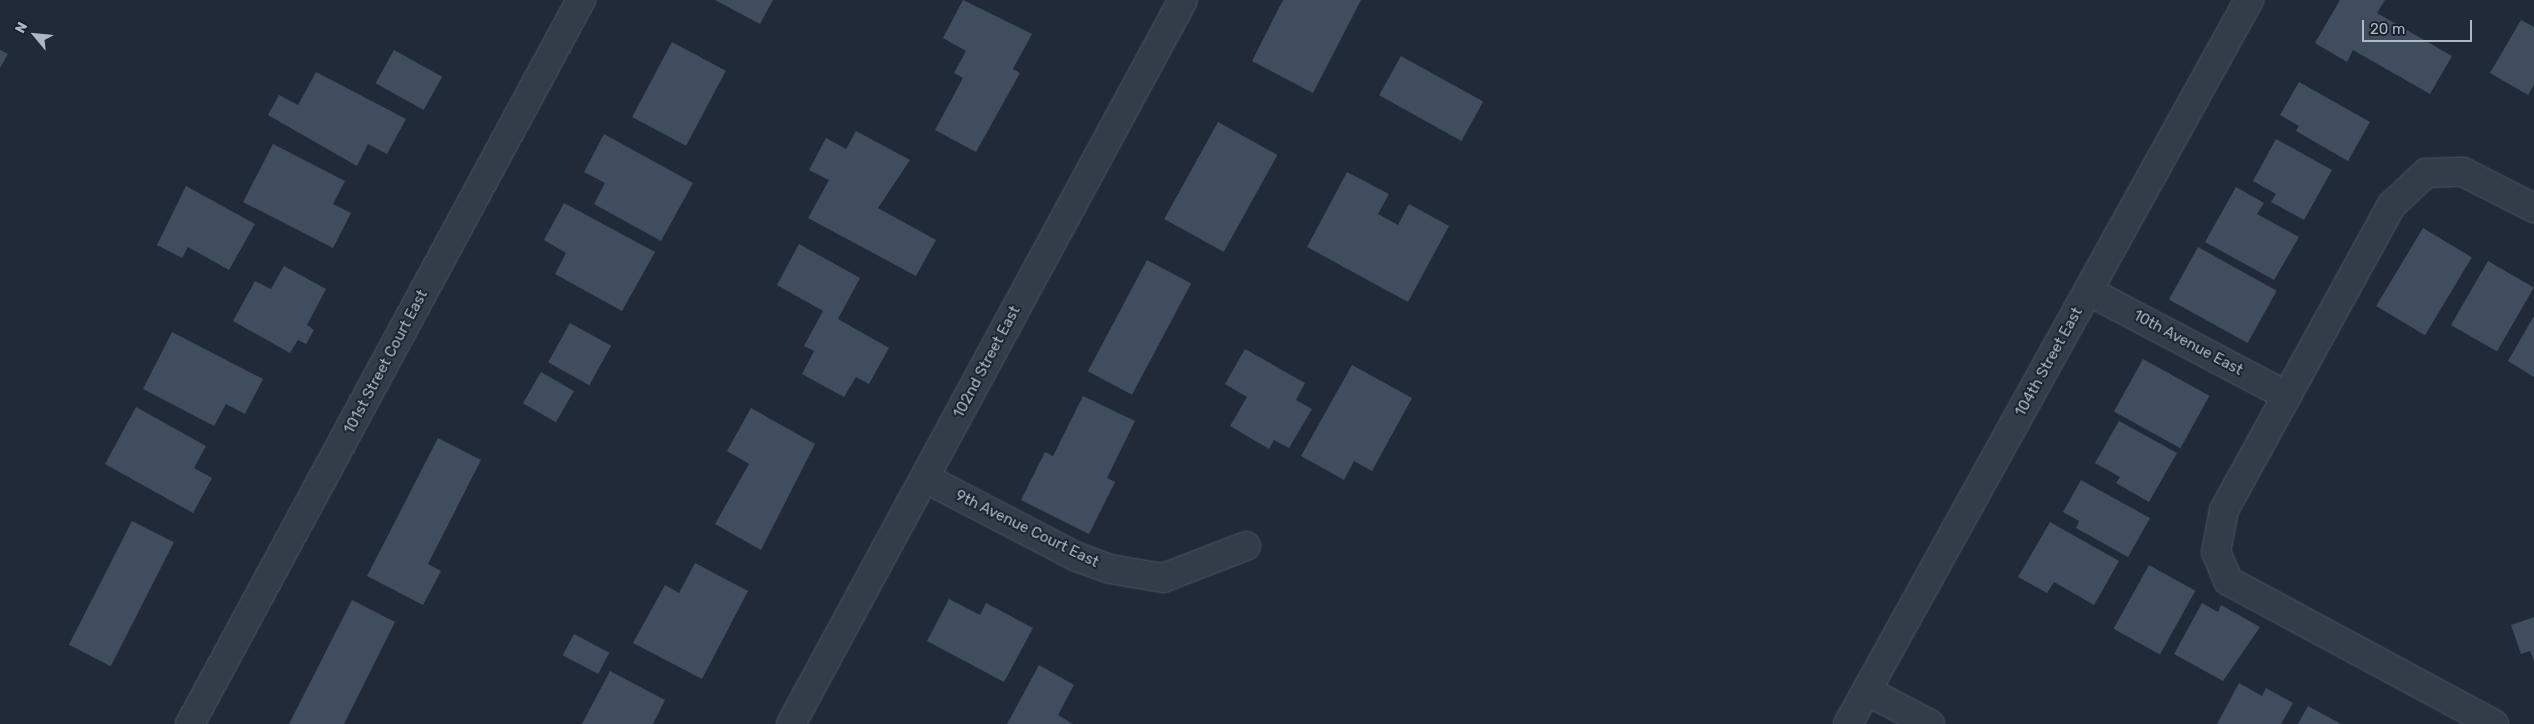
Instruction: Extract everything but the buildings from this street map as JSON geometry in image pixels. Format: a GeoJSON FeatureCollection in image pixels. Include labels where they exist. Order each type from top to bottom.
{"type":"FeatureCollection","features":[{"type":"Feature","properties":{"kind":"street","name":"101st Street Court East"},"geometry":{"type":"LineString","coordinates":[[190,724],[581,0]]}},
{"type":"Feature","properties":{"kind":"street","name":"102nd Street East"},"geometry":{"type":"LineString","coordinates":[[791,724],[1183,0]]}},
{"type":"Feature","properties":{"kind":"street","name":"104th Street East"},"geometry":{"type":"LineString","coordinates":[[1848,724],[2250,0]]}},
{"type":"Feature","properties":{"kind":"street"},"geometry":{"type":"LineString","coordinates":[[2494,724],[2228,581],[2216,552],[2224,510],[2392,204],[2426,173],[2463,172],[2534,208]]}},
{"type":"Feature","properties":{"kind":"street","name":"10th Avenue East"},"geometry":{"type":"LineString","coordinates":[[2088,291],[2287,396]]}},
{"type":"Feature","properties":{"kind":"street","name":"9th Avenue Court East"},"geometry":{"type":"LineString","coordinates":[[925,478],[1077,557],[1110,569],[1163,578],[1246,546]]}},
{"type":"Feature","properties":{"kind":"street"},"geometry":{"type":"LineString","coordinates":[[1867,691],[1930,724]]}}]}
